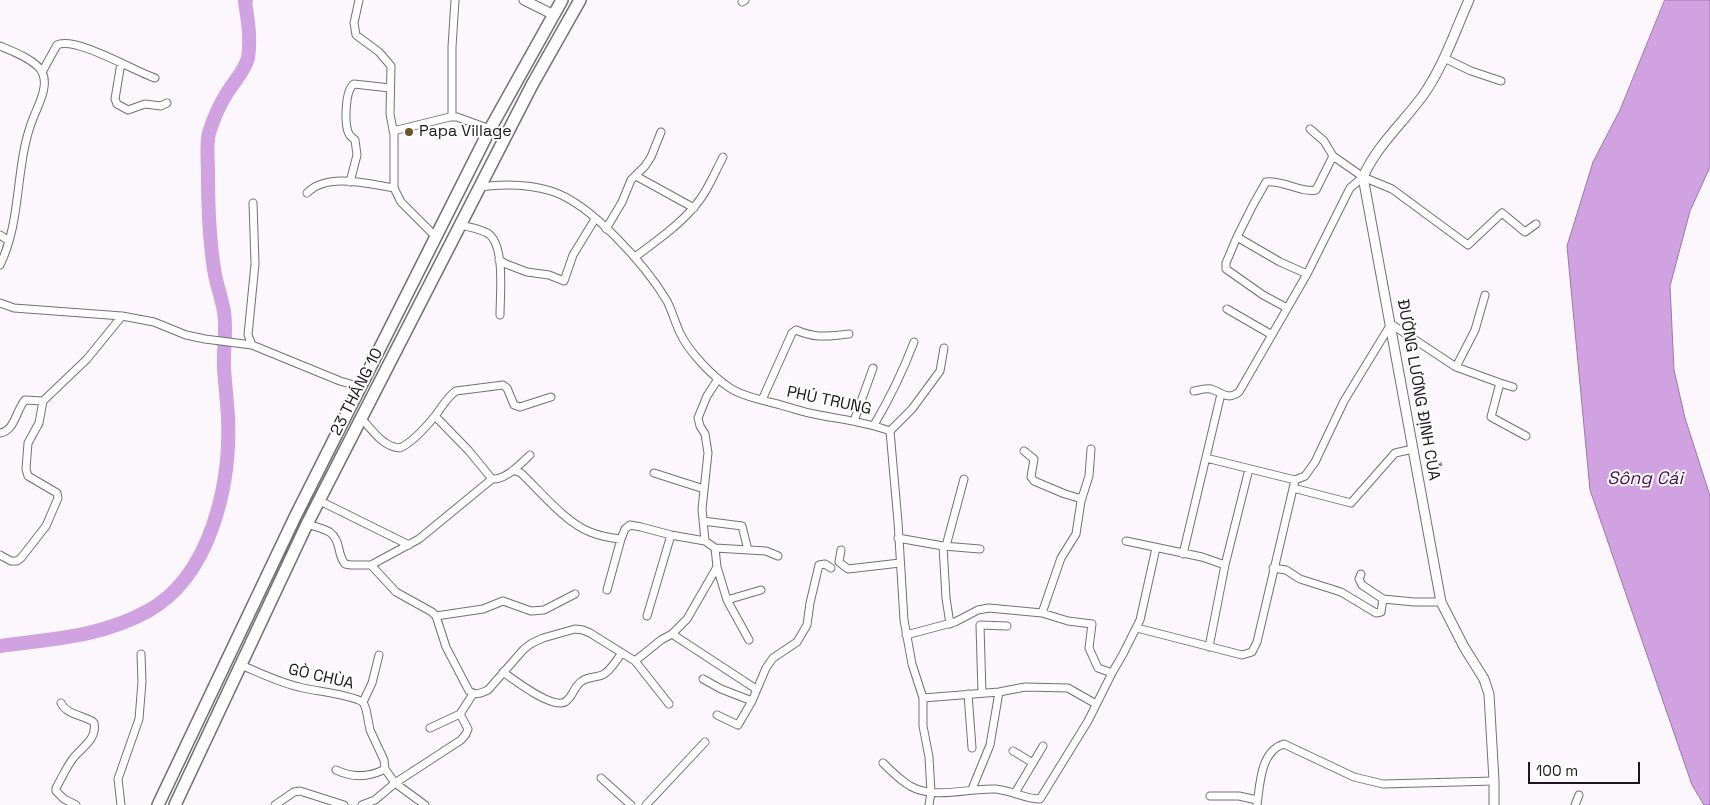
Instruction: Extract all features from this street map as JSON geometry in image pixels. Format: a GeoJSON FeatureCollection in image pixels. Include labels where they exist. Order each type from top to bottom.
{"type":"FeatureCollection","features":[{"type":"Feature","properties":{"kind":"main road","name":"23 THÁNG 10"},"geometry":{"type":"LineString","coordinates":[[158,805],[295,517],[490,129],[562,0]]}},
{"type":"Feature","properties":{"kind":"main road","name":"23 THÁNG 10"},"geometry":{"type":"LineString","coordinates":[[175,805],[307,524],[532,85],[580,0]]}},
{"type":"Feature","properties":{"kind":"main road"},"geometry":{"type":"LineString","coordinates":[[554,15],[568,22]]}},
{"type":"Feature","properties":{"kind":"main road"},"geometry":{"type":"LineString","coordinates":[[361,387],[375,394]]}},
{"type":"Feature","properties":{"kind":"street"},"geometry":{"type":"LineString","coordinates":[[359,0],[354,31],[359,38],[379,52],[389,62],[392,73],[390,114],[393,130],[394,188],[401,202],[436,237]]}},
{"type":"Feature","properties":{"kind":"street"},"geometry":{"type":"LineString","coordinates":[[452,117],[452,56],[455,0]]}},
{"type":"Feature","properties":{"kind":"street"},"geometry":{"type":"LineString","coordinates":[[524,0],[554,15]]}},
{"type":"Feature","properties":{"kind":"street"},"geometry":{"type":"LineString","coordinates":[[1194,391],[1214,390],[1226,397],[1235,396],[1239,392],[1288,308],[1350,188],[1362,177],[1377,151],[1423,95],[1444,58],[1469,0]]}},
{"type":"Feature","properties":{"kind":"street"},"geometry":{"type":"LineString","coordinates":[[0,265],[16,215],[20,172],[29,131],[43,94],[42,72],[57,45],[80,46],[155,78]]}},
{"type":"Feature","properties":{"kind":"street"},"geometry":{"type":"LineString","coordinates":[[0,46],[26,58],[42,72]]}},
{"type":"Feature","properties":{"kind":"street"},"geometry":{"type":"LineString","coordinates":[[1444,58],[1471,71],[1501,81]]}},
{"type":"Feature","properties":{"kind":"street"},"geometry":{"type":"LineString","coordinates":[[121,63],[115,100],[117,104],[128,110],[145,104],[161,106],[167,103]]}},
{"type":"Feature","properties":{"kind":"street"},"geometry":{"type":"LineString","coordinates":[[350,182],[357,155],[355,140],[349,135],[348,130],[346,101],[349,89],[354,84],[390,88]]}},
{"type":"Feature","properties":{"kind":"street"},"geometry":{"type":"LineString","coordinates":[[393,130],[457,116],[490,129]]}},
{"type":"Feature","properties":{"kind":"street"},"geometry":{"type":"LineString","coordinates":[[1310,129],[1324,141],[1332,156],[1362,177],[1392,189],[1468,245],[1502,213],[1525,232],[1536,224]]}},
{"type":"Feature","properties":{"kind":"street"},"geometry":{"type":"LineString","coordinates":[[606,229],[622,202],[631,180],[651,157],[661,132]]}},
{"type":"Feature","properties":{"kind":"street"},"geometry":{"type":"LineString","coordinates":[[1288,308],[1263,295],[1226,269],[1226,263],[1237,237],[1266,182],[1305,190],[1316,190],[1332,156]]}},
{"type":"Feature","properties":{"kind":"street"},"geometry":{"type":"LineString","coordinates":[[635,256],[659,239],[694,208],[706,191],[723,157]]}},
{"type":"Feature","properties":{"kind":"street"},"geometry":{"type":"LineString","coordinates":[[636,176],[645,179],[694,208]]}},
{"type":"Feature","properties":{"kind":"street","name":"ĐƯỜNG LƯƠNG ĐỊNH CỦA"},"geometry":{"type":"LineString","coordinates":[[1362,177],[1391,324],[1441,602],[1464,647],[1484,679],[1489,694],[1494,805]]}},
{"type":"Feature","properties":{"kind":"street"},"geometry":{"type":"LineString","coordinates":[[308,193],[312,188],[328,181],[394,188]]}},
{"type":"Feature","properties":{"kind":"street","name":"PHÚ TRUNG"},"geometry":{"type":"LineString","coordinates":[[479,187],[527,186],[553,191],[595,219],[635,256],[666,300],[688,347],[718,379],[740,394],[807,413],[874,424],[890,431],[906,635],[912,664],[923,698],[923,726],[930,757],[931,792],[929,805]]}},
{"type":"Feature","properties":{"kind":"street"},"geometry":{"type":"LineString","coordinates":[[252,345],[248,335],[255,264],[253,203]]}},
{"type":"Feature","properties":{"kind":"street"},"geometry":{"type":"LineString","coordinates":[[499,260],[527,272],[549,275],[564,281],[572,255],[595,219]]}},
{"type":"Feature","properties":{"kind":"street"},"geometry":{"type":"LineString","coordinates":[[460,225],[491,236],[499,260],[501,276],[500,315]]}},
{"type":"Feature","properties":{"kind":"street"},"geometry":{"type":"LineString","coordinates":[[0,235],[9,240]]}},
{"type":"Feature","properties":{"kind":"street"},"geometry":{"type":"LineString","coordinates":[[1237,237],[1306,274]]}},
{"type":"Feature","properties":{"kind":"street"},"geometry":{"type":"LineString","coordinates":[[1456,367],[1475,330],[1485,295]]}},
{"type":"Feature","properties":{"kind":"street"},"geometry":{"type":"LineString","coordinates":[[0,303],[14,308],[122,316],[154,322],[186,335],[205,340],[252,345],[361,387]]}},
{"type":"Feature","properties":{"kind":"street"},"geometry":{"type":"LineString","coordinates":[[1227,309],[1272,335]]}},
{"type":"Feature","properties":{"kind":"street"},"geometry":{"type":"LineString","coordinates":[[0,555],[17,562],[46,526],[58,498],[57,493],[28,476],[26,469],[28,443],[39,423],[43,401],[87,359],[122,316]]}},
{"type":"Feature","properties":{"kind":"street"},"geometry":{"type":"LineString","coordinates":[[1137,628],[1242,655],[1252,652],[1257,642],[1294,484],[1305,476],[1315,462],[1344,401],[1391,324],[1456,367],[1513,387]]}},
{"type":"Feature","properties":{"kind":"street"},"geometry":{"type":"LineString","coordinates":[[762,400],[792,333],[796,330],[810,336],[849,334]]}},
{"type":"Feature","properties":{"kind":"street"},"geometry":{"type":"LineString","coordinates":[[874,424],[900,378],[914,342]]}},
{"type":"Feature","properties":{"kind":"street"},"geometry":{"type":"LineString","coordinates":[[890,431],[912,409],[940,371],[944,348]]}},
{"type":"Feature","properties":{"kind":"street"},"geometry":{"type":"LineString","coordinates":[[854,421],[873,368]]}},
{"type":"Feature","properties":{"kind":"street"},"geometry":{"type":"LineString","coordinates":[[705,541],[703,521],[704,489],[708,453],[705,434],[698,418],[718,379]]}},
{"type":"Feature","properties":{"kind":"street"},"geometry":{"type":"LineString","coordinates":[[1500,383],[1491,417],[1526,436]]}},
{"type":"Feature","properties":{"kind":"street"},"geometry":{"type":"LineString","coordinates":[[362,419],[385,444],[393,448],[400,448],[405,446],[434,416],[450,395],[456,391],[503,385],[507,388],[514,406],[520,407],[551,397]]}},
{"type":"Feature","properties":{"kind":"street"},"geometry":{"type":"LineString","coordinates":[[1183,554],[1220,394]]}},
{"type":"Feature","properties":{"kind":"street"},"geometry":{"type":"LineString","coordinates":[[0,433],[10,429],[21,404],[25,400],[43,401]]}},
{"type":"Feature","properties":{"kind":"street"},"geometry":{"type":"LineString","coordinates":[[434,416],[469,451],[492,480]]}},
{"type":"Feature","properties":{"kind":"street"},"geometry":{"type":"LineString","coordinates":[[1042,613],[1061,558],[1076,534],[1082,499],[1089,476],[1091,449]]}},
{"type":"Feature","properties":{"kind":"street"},"geometry":{"type":"LineString","coordinates":[[1206,458],[1248,469],[1351,503],[1395,453],[1413,449]]}},
{"type":"Feature","properties":{"kind":"street"},"geometry":{"type":"LineString","coordinates":[[1024,450],[1034,459],[1031,477],[1034,480],[1059,492],[1082,499]]}},
{"type":"Feature","properties":{"kind":"street"},"geometry":{"type":"LineString","coordinates":[[307,524],[328,530],[336,536],[342,561],[345,564],[371,565],[409,545],[430,531],[492,480],[498,480],[530,455]]}},
{"type":"Feature","properties":{"kind":"street"},"geometry":{"type":"LineString","coordinates":[[1209,647],[1225,564],[1248,469]]}},
{"type":"Feature","properties":{"kind":"street"},"geometry":{"type":"LineString","coordinates":[[513,470],[521,473],[578,526],[598,536],[621,539]]}},
{"type":"Feature","properties":{"kind":"street"},"geometry":{"type":"LineString","coordinates":[[654,473],[704,489]]}},
{"type":"Feature","properties":{"kind":"street"},"geometry":{"type":"LineString","coordinates":[[950,624],[946,598],[944,546],[964,479]]}},
{"type":"Feature","properties":{"kind":"street"},"geometry":{"type":"LineString","coordinates":[[320,501],[409,545]]}},
{"type":"Feature","properties":{"kind":"street"},"geometry":{"type":"LineString","coordinates":[[703,521],[742,526],[748,550]]}},
{"type":"Feature","properties":{"kind":"street"},"geometry":{"type":"LineString","coordinates":[[607,590],[621,539],[625,529],[630,525],[705,541],[715,548],[766,551],[778,556]]}},
{"type":"Feature","properties":{"kind":"street"},"geometry":{"type":"LineString","coordinates":[[647,616],[670,535]]}},
{"type":"Feature","properties":{"kind":"street"},"geometry":{"type":"LineString","coordinates":[[898,538],[944,546],[980,549]]}},
{"type":"Feature","properties":{"kind":"street"},"geometry":{"type":"LineString","coordinates":[[1126,541],[1202,557],[1225,564]]}},
{"type":"Feature","properties":{"kind":"street"},"geometry":{"type":"LineString","coordinates":[[715,548],[717,568],[727,600],[749,640]]}},
{"type":"Feature","properties":{"kind":"street"},"geometry":{"type":"LineString","coordinates":[[883,763],[909,786],[931,792],[997,789],[1033,799],[1040,799],[1088,721],[1137,628],[1156,548]]}},
{"type":"Feature","properties":{"kind":"street"},"geometry":{"type":"LineString","coordinates":[[841,550],[839,562],[848,568],[900,563]]}},
{"type":"Feature","properties":{"kind":"street"},"geometry":{"type":"LineString","coordinates":[[717,714],[738,725],[773,658],[797,642],[807,625],[810,603],[820,564],[825,564],[831,568]]}},
{"type":"Feature","properties":{"kind":"street"},"geometry":{"type":"LineString","coordinates":[[371,565],[396,592],[436,616],[446,647],[469,691],[473,694],[480,694],[488,690],[524,649],[543,638],[575,629],[590,633],[635,661],[669,704]]}},
{"type":"Feature","properties":{"kind":"street"},"geometry":{"type":"LineString","coordinates":[[635,661],[661,640],[672,634],[687,619],[717,568]]}},
{"type":"Feature","properties":{"kind":"street"},"geometry":{"type":"LineString","coordinates":[[1274,568],[1286,570],[1300,579],[1341,592],[1376,613],[1381,612],[1383,599]]}},
{"type":"Feature","properties":{"kind":"street"},"geometry":{"type":"LineString","coordinates":[[1360,574],[1359,579],[1362,585],[1383,599],[1441,602]]}},
{"type":"Feature","properties":{"kind":"street"},"geometry":{"type":"LineString","coordinates":[[727,600],[762,590]]}},
{"type":"Feature","properties":{"kind":"street"},"geometry":{"type":"LineString","coordinates":[[436,616],[483,609],[504,601],[531,611],[544,610],[575,594]]}},
{"type":"Feature","properties":{"kind":"street"},"geometry":{"type":"LineString","coordinates":[[906,635],[950,624],[978,610],[989,608],[1042,613],[1068,621],[1092,624],[1089,648],[1098,668],[1112,673]]}},
{"type":"Feature","properties":{"kind":"street"},"geometry":{"type":"LineString","coordinates":[[982,693],[980,626],[1007,626]]}},
{"type":"Feature","properties":{"kind":"street"},"geometry":{"type":"LineString","coordinates":[[672,634],[756,689]]}},
{"type":"Feature","properties":{"kind":"street"},"geometry":{"type":"LineString","coordinates":[[503,672],[526,688],[552,702],[560,703],[566,702],[579,683],[605,674],[622,653]]}},
{"type":"Feature","properties":{"kind":"street"},"geometry":{"type":"LineString","coordinates":[[121,805],[118,779],[139,718],[142,682],[141,654]]}},
{"type":"Feature","properties":{"kind":"street"},"geometry":{"type":"LineString","coordinates":[[363,702],[372,683],[379,655]]}},
{"type":"Feature","properties":{"kind":"street","name":"GÒ CHÙA"},"geometry":{"type":"LineString","coordinates":[[241,665],[280,682],[350,697],[363,702],[370,730],[384,760],[385,769],[395,783],[425,805]]}},
{"type":"Feature","properties":{"kind":"street"},"geometry":{"type":"LineString","coordinates":[[703,679],[721,689],[752,701]]}},
{"type":"Feature","properties":{"kind":"street"},"geometry":{"type":"LineString","coordinates":[[923,698],[999,692],[1025,687],[1068,688],[1096,704]]}},
{"type":"Feature","properties":{"kind":"street"},"geometry":{"type":"LineString","coordinates":[[972,789],[990,745],[999,692]]}},
{"type":"Feature","properties":{"kind":"street"},"geometry":{"type":"LineString","coordinates":[[430,728],[460,714],[473,694]]}},
{"type":"Feature","properties":{"kind":"street"},"geometry":{"type":"LineString","coordinates":[[968,694],[972,748]]}},
{"type":"Feature","properties":{"kind":"street"},"geometry":{"type":"LineString","coordinates":[[60,703],[68,711],[92,720],[95,727],[89,743],[75,756],[56,788],[59,795],[76,805]]}},
{"type":"Feature","properties":{"kind":"street"},"geometry":{"type":"LineString","coordinates":[[362,805],[375,800],[395,783],[460,740],[468,729],[460,714]]}},
{"type":"Feature","properties":{"kind":"street"},"geometry":{"type":"LineString","coordinates":[[646,805],[705,742]]}},
{"type":"Feature","properties":{"kind":"street"},"geometry":{"type":"LineString","coordinates":[[1210,796],[1239,796],[1257,802],[1266,762],[1272,751],[1284,744],[1354,777],[1383,784],[1494,780]]}},
{"type":"Feature","properties":{"kind":"street"},"geometry":{"type":"LineString","coordinates":[[1015,793],[1043,746]]}},
{"type":"Feature","properties":{"kind":"street"},"geometry":{"type":"LineString","coordinates":[[1013,751],[1033,763]]}},
{"type":"Feature","properties":{"kind":"street"},"geometry":{"type":"LineString","coordinates":[[336,770],[362,776],[374,774],[385,769]]}},
{"type":"Feature","properties":{"kind":"street"},"geometry":{"type":"LineString","coordinates":[[601,778],[632,805]]}},
{"type":"Feature","properties":{"kind":"street"},"geometry":{"type":"LineString","coordinates":[[275,805],[294,792],[300,791],[344,805]]}},
{"type":"Feature","properties":{"kind":"street"},"geometry":{"type":"LineString","coordinates":[[1575,805],[1579,795]]}},
{"type":"Feature","properties":{"kind":"water","name":"Sông Cái"},"geometry":{"type":"Polygon","coordinates":[[[1665,0],[1710,0],[1710,167],[1690,211],[1670,286],[1674,370],[1685,418],[1710,496],[1710,805],[1704,805],[1692,785],[1590,490],[1567,246],[1593,162],[1620,110],[1665,0]]]}},
{"type":"Feature","properties":{"kind":"waterway"},"geometry":{"type":"LineString","coordinates":[[0,646],[94,632],[130,620],[148,611],[170,595],[188,575],[202,552],[213,526],[221,499],[226,471],[228,417],[224,368],[225,319],[215,275],[210,233],[208,142],[209,133],[219,107],[247,62],[249,37],[246,0]]}},
{"type":"Feature","properties":{"kind":"place","name":"Papa Village"},"geometry":{"type":"Point","coordinates":[409,132]}}]}
